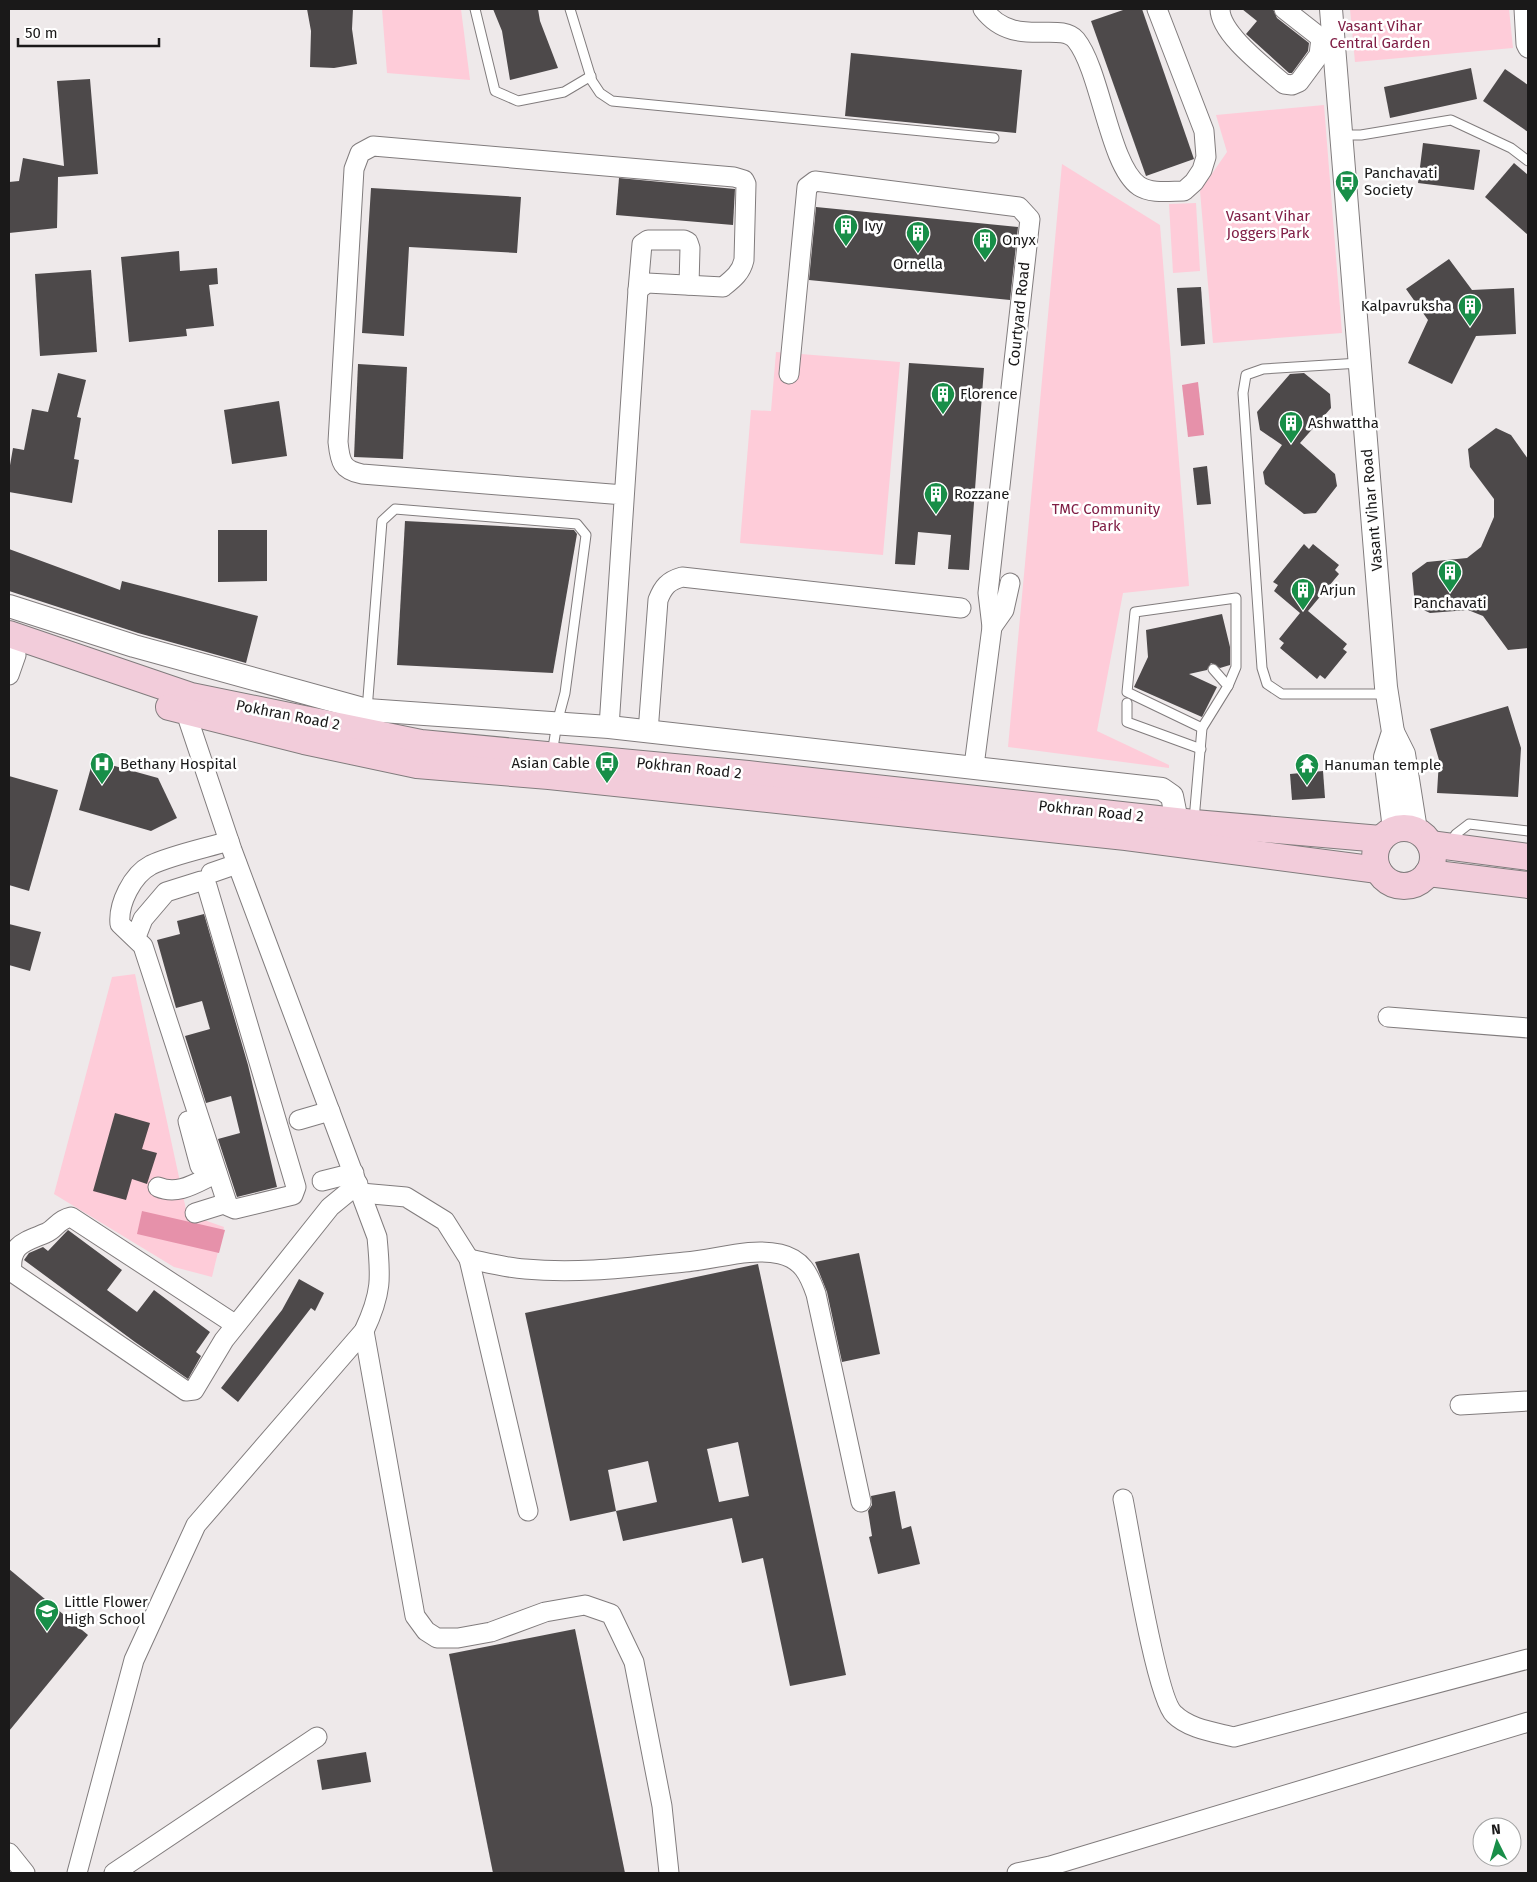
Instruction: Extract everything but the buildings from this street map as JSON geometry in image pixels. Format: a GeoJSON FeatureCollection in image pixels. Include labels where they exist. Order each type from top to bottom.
{"type":"FeatureCollection","features":[{"type":"Feature","properties":{"kind":"main road","name":"Pokhran Road 2"},"geometry":{"type":"LineString","coordinates":[[10,654],[189,704],[551,765],[1378,870]]}},
{"type":"Feature","properties":{"kind":"main road","name":"Pokhran Road 2"},"geometry":{"type":"LineString","coordinates":[[551,765],[1185,822],[1414,838],[1528,857]]}},
{"type":"Feature","properties":{"kind":"main road"},"geometry":{"type":"LineString","coordinates":[[1414,838],[1434,858],[1428,873],[1423,879],[1413,884],[1401,886],[1391,883],[1378,870],[1374,855],[1414,838]]}},
{"type":"Feature","properties":{"kind":"main road"},"geometry":{"type":"LineString","coordinates":[[1428,873],[1528,886]]}},
{"type":"Feature","properties":{"kind":"street"},"geometry":{"type":"LineString","coordinates":[[983,9],[998,25],[1013,31],[1061,32],[1074,38],[1085,57],[1121,160],[1131,178],[1140,187],[1156,192],[1184,191],[1194,182],[1202,170],[1206,157],[1204,131],[1157,9]]}},
{"type":"Feature","properties":{"kind":"street"},"geometry":{"type":"LineString","coordinates":[[1220,9],[1220,16],[1229,32],[1284,84],[1292,85],[1299,82],[1319,56],[1321,38],[1284,9]]}},
{"type":"Feature","properties":{"kind":"street","name":"Vasant Vihar Road"},"geometry":{"type":"LineString","coordinates":[[1331,9],[1386,694],[1393,732],[1385,758],[1414,838]]}},
{"type":"Feature","properties":{"kind":"street"},"geometry":{"type":"LineString","coordinates":[[1524,9],[1526,44],[1528,48]]}},
{"type":"Feature","properties":{"kind":"street"},"geometry":{"type":"LineString","coordinates":[[624,495],[362,474],[351,472],[343,465],[338,442],[354,169],[360,153],[373,146],[739,178],[746,184],[742,268],[723,287],[646,283],[638,290]]}},
{"type":"Feature","properties":{"kind":"street","name":"Courtyard Road"},"geometry":{"type":"LineString","coordinates":[[789,374],[807,187],[815,181],[1020,207],[1030,219],[988,593],[992,627],[974,766]]}},
{"type":"Feature","properties":{"kind":"street"},"geometry":{"type":"LineString","coordinates":[[609,727],[642,244],[648,240],[684,240],[688,242],[690,248],[689,285]]}},
{"type":"Feature","properties":{"kind":"street"},"geometry":{"type":"LineString","coordinates":[[648,732],[658,600],[662,589],[670,581],[682,578],[961,608]]}},
{"type":"Feature","properties":{"kind":"street"},"geometry":{"type":"LineString","coordinates":[[992,627],[1004,610],[1010,583]]}},
{"type":"Feature","properties":{"kind":"street"},"geometry":{"type":"LineString","coordinates":[[9,606],[134,646],[367,710],[609,727],[1162,788],[1172,796],[1185,822]]}},
{"type":"Feature","properties":{"kind":"street"},"geometry":{"type":"LineString","coordinates":[[78,1873],[134,1660],[196,1525],[364,1331],[377,1304],[380,1270],[377,1238],[233,851],[189,704]]}},
{"type":"Feature","properties":{"kind":"street"},"geometry":{"type":"LineString","coordinates":[[211,873],[233,851]]}},
{"type":"Feature","properties":{"kind":"street"},"geometry":{"type":"LineString","coordinates":[[136,938],[142,919],[166,892],[201,881],[207,886],[296,1187],[292,1195],[235,1209],[228,1206],[209,1170],[179,1054],[143,946],[120,924],[145,880],[233,851]]}},
{"type":"Feature","properties":{"kind":"street"},"geometry":{"type":"LineString","coordinates":[[1388,1018],[1528,1028]]}},
{"type":"Feature","properties":{"kind":"street"},"geometry":{"type":"LineString","coordinates":[[299,1120],[330,1111]]}},
{"type":"Feature","properties":{"kind":"street"},"geometry":{"type":"LineString","coordinates":[[158,1187],[168,1191],[188,1188],[209,1170]]}},
{"type":"Feature","properties":{"kind":"street"},"geometry":{"type":"LineString","coordinates":[[322,1181],[358,1183],[406,1197],[445,1221],[469,1259],[528,1511]]}},
{"type":"Feature","properties":{"kind":"street"},"geometry":{"type":"LineString","coordinates":[[236,1325],[71,1217],[62,1219],[47,1233],[36,1235],[21,1243],[11,1260],[12,1272],[186,1391],[194,1390],[224,1340],[236,1325],[330,1207],[358,1183]]}},
{"type":"Feature","properties":{"kind":"street"},"geometry":{"type":"LineString","coordinates":[[195,1213],[227,1203]]}},
{"type":"Feature","properties":{"kind":"street"},"geometry":{"type":"LineString","coordinates":[[469,1259],[524,1269],[583,1271],[700,1261],[751,1253],[779,1254],[797,1260],[809,1274],[816,1294],[861,1502]]}},
{"type":"Feature","properties":{"kind":"street"},"geometry":{"type":"LineString","coordinates":[[364,1331],[415,1616],[426,1631],[437,1638],[458,1638],[490,1632],[545,1612],[586,1605],[611,1614],[634,1662],[662,1806],[669,1873]]}},
{"type":"Feature","properties":{"kind":"street"},"geometry":{"type":"LineString","coordinates":[[1460,1405],[1528,1401]]}},
{"type":"Feature","properties":{"kind":"street"},"geometry":{"type":"LineString","coordinates":[[1123,1500],[1158,1677],[1173,1714],[1200,1729],[1234,1737],[1528,1659]]}},
{"type":"Feature","properties":{"kind":"street"},"geometry":{"type":"LineString","coordinates":[[1017,1873],[1050,1866],[1528,1722]]}},
{"type":"Feature","properties":{"kind":"street"},"geometry":{"type":"LineString","coordinates":[[114,1873],[317,1737]]}},
{"type":"Feature","properties":{"kind":"street"},"geometry":{"type":"LineString","coordinates":[[9,1853],[25,1873]]}},
{"type":"Feature","properties":{"kind":"lane"},"geometry":{"type":"LineString","coordinates":[[475,9],[495,91],[518,101],[564,92],[591,76]]}},
{"type":"Feature","properties":{"kind":"lane"},"geometry":{"type":"LineString","coordinates":[[570,9],[591,76],[600,93],[612,101],[994,138]]}},
{"type":"Feature","properties":{"kind":"lane"},"geometry":{"type":"LineString","coordinates":[[1342,135],[1361,135],[1451,120],[1511,148],[1528,161]]}},
{"type":"Feature","properties":{"kind":"lane"},"geometry":{"type":"LineString","coordinates":[[1360,363],[1263,369],[1246,375],[1243,393],[1262,668],[1266,684],[1282,694],[1386,694]]}},
{"type":"Feature","properties":{"kind":"lane"},"geometry":{"type":"LineString","coordinates":[[367,710],[382,521],[395,509],[577,524],[586,535],[565,693],[556,724],[551,765]]}},
{"type":"Feature","properties":{"kind":"lane"},"geometry":{"type":"LineString","coordinates":[[1185,822],[1201,750],[1202,728],[1228,686],[1236,667],[1236,598],[1135,612],[1126,692],[1202,728]]}},
{"type":"Feature","properties":{"kind":"lane"},"geometry":{"type":"LineString","coordinates":[[1213,669],[1228,686]]}},
{"type":"Feature","properties":{"kind":"lane"},"geometry":{"type":"LineString","coordinates":[[1128,703],[1127,722],[1201,750]]}},
{"type":"Feature","properties":{"kind":"lane"},"geometry":{"type":"LineString","coordinates":[[1414,838],[1456,834],[1468,824],[1528,831]]}},
{"type":"Feature","properties":{"kind":"green space"},"geometry":{"type":"Polygon","coordinates":[[[382,9],[461,9],[470,80],[387,73],[382,9]]]}},
{"type":"Feature","properties":{"kind":"green space","name":"Vasant Vihar Central Garden"},"geometry":{"type":"Polygon","coordinates":[[[1350,9],[1509,9],[1513,48],[1355,62],[1350,9]]]}},
{"type":"Feature","properties":{"kind":"green space","name":"Vasant Vihar Joggers Park"},"geometry":{"type":"Polygon","coordinates":[[[1324,105],[1342,333],[1213,343],[1200,191],[1227,152],[1216,115],[1324,105]]]}},
{"type":"Feature","properties":{"kind":"green space","name":"TMC Community Park"},"geometry":{"type":"Polygon","coordinates":[[[1062,164],[1160,225],[1189,586],[1123,593],[1097,731],[1169,765],[1169,768],[1008,747],[1062,164]]]}},
{"type":"Feature","properties":{"kind":"green space"},"geometry":{"type":"Polygon","coordinates":[[[1196,203],[1200,271],[1173,273],[1169,204],[1196,203]]]}},
{"type":"Feature","properties":{"kind":"green space"},"geometry":{"type":"Polygon","coordinates":[[[776,352],[900,362],[883,555],[740,543],[751,410],[771,411],[776,352]]]}},
{"type":"Feature","properties":{"kind":"green space"},"geometry":{"type":"Polygon","coordinates":[[[135,974],[187,1214],[224,1227],[212,1277],[174,1267],[54,1194],[112,977],[135,974]]]}},
{"type":"Feature","properties":{"kind":"shaded area"},"geometry":{"type":"Polygon","coordinates":[[[1198,382],[1204,435],[1188,437],[1182,385],[1198,382]]]}},
{"type":"Feature","properties":{"kind":"shaded area"},"geometry":{"type":"Polygon","coordinates":[[[142,1211],[225,1230],[219,1253],[137,1234],[142,1211]]]}},
{"type":"Feature","properties":{"kind":"place","name":"Panchavati Society"},"geometry":{"type":"Point","coordinates":[1347,203]}},
{"type":"Feature","properties":{"kind":"place","name":"Ivy"},"geometry":{"type":"Point","coordinates":[846,247]}},
{"type":"Feature","properties":{"kind":"place","name":"Ornella"},"geometry":{"type":"Point","coordinates":[918,254]}},
{"type":"Feature","properties":{"kind":"place","name":"Onyx"},"geometry":{"type":"Point","coordinates":[985,261]}},
{"type":"Feature","properties":{"kind":"place","name":"Kalpavruksha"},"geometry":{"type":"Point","coordinates":[1470,327]}},
{"type":"Feature","properties":{"kind":"place","name":"Florence"},"geometry":{"type":"Point","coordinates":[943,415]}},
{"type":"Feature","properties":{"kind":"place","name":"Ashwattha"},"geometry":{"type":"Point","coordinates":[1291,444]}},
{"type":"Feature","properties":{"kind":"place","name":"Rozzane"},"geometry":{"type":"Point","coordinates":[936,515]}},
{"type":"Feature","properties":{"kind":"place","name":"Panchavati"},"geometry":{"type":"Point","coordinates":[1450,593]}},
{"type":"Feature","properties":{"kind":"place","name":"Arjun"},"geometry":{"type":"Point","coordinates":[1303,611]}},
{"type":"Feature","properties":{"kind":"place","name":"Asian Cable"},"geometry":{"type":"Point","coordinates":[607,784]}},
{"type":"Feature","properties":{"kind":"place","name":"Bethany Hospital"},"geometry":{"type":"Point","coordinates":[102,785]}},
{"type":"Feature","properties":{"kind":"place","name":"Hanuman temple"},"geometry":{"type":"Point","coordinates":[1307,786]}},
{"type":"Feature","properties":{"kind":"place","name":"Little Flower High School"},"geometry":{"type":"Point","coordinates":[47,1632]}}]}
